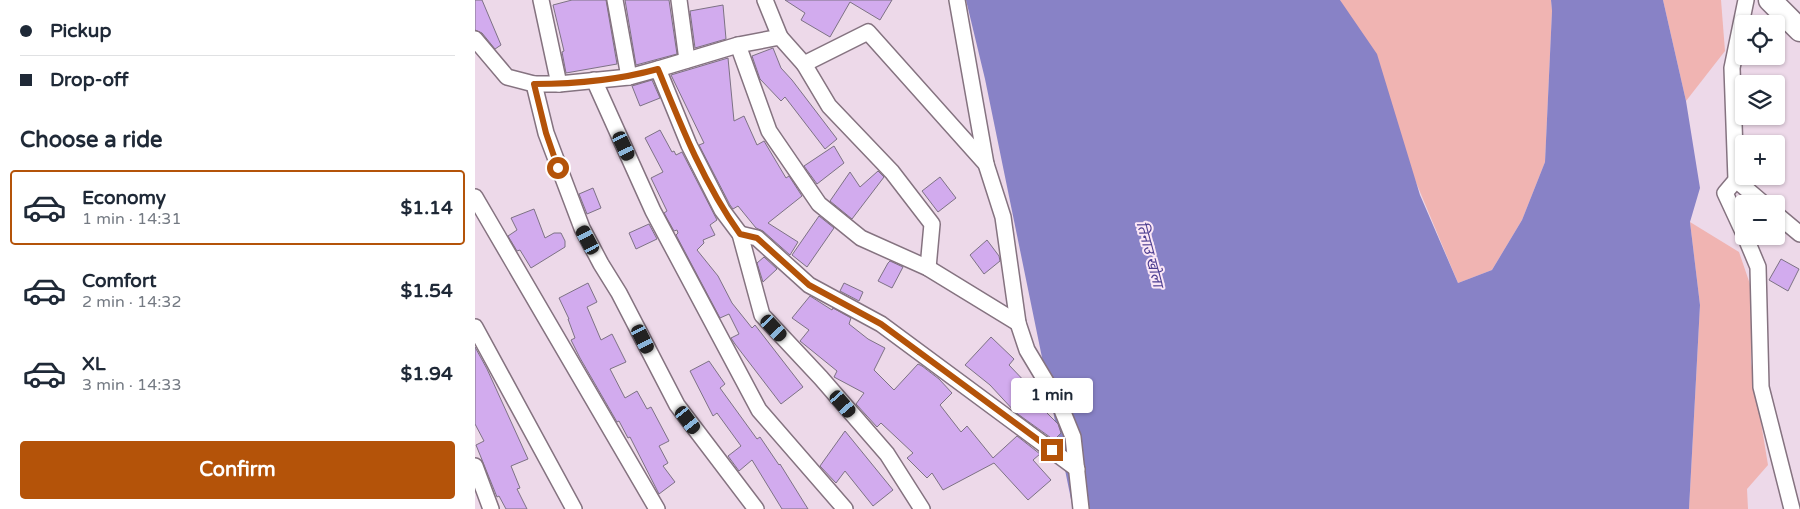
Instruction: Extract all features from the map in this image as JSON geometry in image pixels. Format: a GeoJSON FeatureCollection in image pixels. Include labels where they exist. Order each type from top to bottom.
{"type":"FeatureCollection","features":[{"type":"Feature","properties":{"kind":"main road"},"geometry":{"type":"LineString","coordinates":[[1770,0],[1800,30]]}},
{"type":"Feature","properties":{"kind":"street"},"geometry":{"type":"LineString","coordinates":[[541,0],[559,84]]}},
{"type":"Feature","properties":{"kind":"street"},"geometry":{"type":"LineString","coordinates":[[615,0],[629,77]]}},
{"type":"Feature","properties":{"kind":"street"},"geometry":{"type":"LineString","coordinates":[[679,0],[687,60]]}},
{"type":"Feature","properties":{"kind":"street"},"geometry":{"type":"LineString","coordinates":[[765,0],[780,37],[804,64],[829,106],[892,172],[931,224],[928,268]]}},
{"type":"Feature","properties":{"kind":"street"},"geometry":{"type":"LineString","coordinates":[[957,0],[986,164],[1003,217],[1018,323],[1027,350],[1060,405],[1073,437],[1081,509]]}},
{"type":"Feature","properties":{"kind":"street"},"geometry":{"type":"LineString","coordinates":[[1735,152],[1732,68],[1747,0]]}},
{"type":"Feature","properties":{"kind":"street"},"geometry":{"type":"LineString","coordinates":[[804,64],[868,32],[986,164]]}},
{"type":"Feature","properties":{"kind":"street"},"geometry":{"type":"LineString","coordinates":[[475,38],[507,77],[534,84],[559,84],[629,77],[738,45],[780,37]]}},
{"type":"Feature","properties":{"kind":"street"},"geometry":{"type":"LineString","coordinates":[[738,45],[769,131],[819,204],[861,238],[928,268],[1018,323]]}},
{"type":"Feature","properties":{"kind":"street"},"geometry":{"type":"LineString","coordinates":[[658,69],[689,145],[722,210],[740,234],[762,315],[821,378],[887,454],[922,509]]}},
{"type":"Feature","properties":{"kind":"street"},"geometry":{"type":"LineString","coordinates":[[594,80],[653,211],[759,410],[845,509]]}},
{"type":"Feature","properties":{"kind":"street"},"geometry":{"type":"LineString","coordinates":[[534,84],[546,133],[564,185],[585,235],[619,293],[677,405],[756,509]]}},
{"type":"Feature","properties":{"kind":"street"},"geometry":{"type":"LineString","coordinates":[[1735,181],[1725,193],[1735,215]]}},
{"type":"Feature","properties":{"kind":"street"},"geometry":{"type":"LineString","coordinates":[[1742,185],[1754,195]]}},
{"type":"Feature","properties":{"kind":"street"},"geometry":{"type":"LineString","coordinates":[[475,197],[657,509]]}},
{"type":"Feature","properties":{"kind":"street"},"geometry":{"type":"LineString","coordinates":[[1785,222],[1800,234]]}},
{"type":"Feature","properties":{"kind":"street"},"geometry":{"type":"LineString","coordinates":[[740,234],[757,238],[809,285],[881,324],[1077,469]]}},
{"type":"Feature","properties":{"kind":"street"},"geometry":{"type":"LineString","coordinates":[[1749,245],[1759,267],[1761,387],[1792,509]]}},
{"type":"Feature","properties":{"kind":"street"},"geometry":{"type":"LineString","coordinates":[[475,327],[574,509]]}},
{"type":"Feature","properties":{"kind":"street"},"geometry":{"type":"LineString","coordinates":[[475,466],[491,509]]}},
{"type":"Feature","properties":{"kind":"shaded area"},"geometry":{"type":"Polygon","coordinates":[[[1340,0],[1551,0],[1545,162],[1522,220],[1492,270],[1458,283],[1340,0]]]}},
{"type":"Feature","properties":{"kind":"shaded area"},"geometry":{"type":"Polygon","coordinates":[[[1663,0],[1721,0],[1725,51],[1686,101],[1663,0]]]}},
{"type":"Feature","properties":{"kind":"shaded area"},"geometry":{"type":"Polygon","coordinates":[[[1690,222],[1739,252],[1752,290],[1751,362],[1768,465],[1747,489],[1748,509],[1689,509],[1700,305],[1690,222]]]}},
{"type":"Feature","properties":{"kind":"water","name":"तिनाउ खोला"},"geometry":{"type":"Polygon","coordinates":[[[966,0],[1340,0],[1377,54],[1420,195],[1458,283],[1492,270],[1522,220],[1545,162],[1551,0],[1663,0],[1686,101],[1700,188],[1690,222],[1700,305],[1689,509],[1073,509],[985,79],[966,0]]]}},
{"type":"Feature","properties":{"kind":"building"},"geometry":{"type":"Polygon","coordinates":[[[475,0],[482,0],[501,45],[495,49],[482,33],[475,30],[475,0]]]}},
{"type":"Feature","properties":{"kind":"building"},"geometry":{"type":"Polygon","coordinates":[[[572,0],[606,0],[617,64],[566,73],[562,52],[564,51],[553,5],[572,0]]]}},
{"type":"Feature","properties":{"kind":"building"},"geometry":{"type":"Polygon","coordinates":[[[625,0],[669,0],[677,54],[636,65],[625,0]]]}},
{"type":"Feature","properties":{"kind":"building"},"geometry":{"type":"Polygon","coordinates":[[[785,0],[892,0],[880,20],[850,2],[830,37],[801,20],[805,13],[785,0]]]}},
{"type":"Feature","properties":{"kind":"building"},"geometry":{"type":"Polygon","coordinates":[[[723,5],[726,39],[695,48],[690,11],[723,5]]]}},
{"type":"Feature","properties":{"kind":"building"},"geometry":{"type":"Polygon","coordinates":[[[773,48],[781,68],[837,139],[825,149],[785,97],[781,101],[760,79],[752,56],[773,48]]]}},
{"type":"Feature","properties":{"kind":"building"},"geometry":{"type":"Polygon","coordinates":[[[728,58],[734,121],[744,116],[757,145],[764,141],[786,178],[789,176],[802,196],[768,223],[798,242],[790,255],[763,231],[756,228],[738,206],[733,209],[730,205],[699,145],[704,143],[671,75],[728,58]]]}},
{"type":"Feature","properties":{"kind":"building"},"geometry":{"type":"Polygon","coordinates":[[[652,80],[660,98],[640,106],[632,86],[652,80]]]}},
{"type":"Feature","properties":{"kind":"building"},"geometry":{"type":"Polygon","coordinates":[[[660,130],[672,152],[674,151],[676,155],[682,152],[717,220],[710,225],[715,235],[703,240],[704,243],[697,250],[718,276],[732,303],[752,328],[755,325],[803,387],[781,404],[731,338],[739,334],[729,314],[720,318],[676,235],[678,233],[677,230],[674,231],[664,213],[667,211],[651,178],[663,172],[645,138],[660,130]]]}},
{"type":"Feature","properties":{"kind":"building"},"geometry":{"type":"Polygon","coordinates":[[[834,146],[844,163],[817,184],[804,166],[834,146]]]}},
{"type":"Feature","properties":{"kind":"building"},"geometry":{"type":"Polygon","coordinates":[[[878,171],[884,177],[852,219],[830,201],[850,172],[860,187],[878,171]]]}},
{"type":"Feature","properties":{"kind":"building"},"geometry":{"type":"Polygon","coordinates":[[[940,177],[956,198],[938,212],[922,191],[940,177]]]}},
{"type":"Feature","properties":{"kind":"building"},"geometry":{"type":"Polygon","coordinates":[[[593,188],[601,208],[587,214],[579,194],[593,188]]]}},
{"type":"Feature","properties":{"kind":"building"},"geometry":{"type":"Polygon","coordinates":[[[534,209],[545,238],[554,233],[561,233],[565,241],[565,247],[531,268],[520,250],[517,251],[508,236],[517,230],[511,218],[534,209]]]}},
{"type":"Feature","properties":{"kind":"building"},"geometry":{"type":"Polygon","coordinates":[[[819,216],[834,228],[807,267],[792,255],[819,216]]]}},
{"type":"Feature","properties":{"kind":"building"},"geometry":{"type":"Polygon","coordinates":[[[649,224],[657,239],[636,249],[629,233],[649,224]]]}},
{"type":"Feature","properties":{"kind":"building"},"geometry":{"type":"Polygon","coordinates":[[[987,240],[999,256],[1000,261],[984,274],[970,255],[987,240]]]}},
{"type":"Feature","properties":{"kind":"building"},"geometry":{"type":"Polygon","coordinates":[[[764,257],[777,269],[763,282],[757,263],[764,257]]]}},
{"type":"Feature","properties":{"kind":"building"},"geometry":{"type":"Polygon","coordinates":[[[1781,259],[1799,269],[1788,291],[1769,280],[1781,259]]]}},
{"type":"Feature","properties":{"kind":"building"},"geometry":{"type":"Polygon","coordinates":[[[890,261],[903,267],[892,288],[878,281],[890,261]]]}},
{"type":"Feature","properties":{"kind":"building"},"geometry":{"type":"Polygon","coordinates":[[[588,283],[597,302],[587,307],[601,340],[612,334],[626,362],[610,369],[625,398],[637,391],[647,409],[651,407],[669,441],[659,446],[668,463],[663,466],[675,482],[659,494],[630,437],[628,438],[619,421],[617,422],[571,340],[575,338],[559,298],[588,283]]]}},
{"type":"Feature","properties":{"kind":"building"},"geometry":{"type":"Polygon","coordinates":[[[844,283],[863,292],[859,301],[840,291],[844,283]]]}},
{"type":"Feature","properties":{"kind":"building"},"geometry":{"type":"Polygon","coordinates":[[[810,296],[832,310],[833,308],[851,318],[849,324],[868,339],[885,348],[874,370],[894,390],[918,364],[922,366],[939,379],[952,393],[940,405],[961,432],[967,426],[993,458],[1017,436],[1040,454],[1033,460],[1051,480],[1028,500],[994,463],[943,490],[932,473],[927,478],[907,458],[913,453],[881,423],[877,427],[856,404],[864,393],[834,377],[837,371],[800,341],[809,330],[792,318],[810,296]]]}},
{"type":"Feature","properties":{"kind":"building"},"geometry":{"type":"Polygon","coordinates":[[[991,337],[1014,359],[1009,365],[1049,407],[1045,411],[1058,424],[1061,433],[1054,440],[1015,412],[990,385],[965,365],[991,337]]]}},
{"type":"Feature","properties":{"kind":"building"},"geometry":{"type":"Polygon","coordinates":[[[475,347],[528,459],[511,466],[520,488],[517,489],[527,509],[506,509],[499,496],[497,497],[476,445],[484,441],[475,424],[475,347]]]}},
{"type":"Feature","properties":{"kind":"building"},"geometry":{"type":"Polygon","coordinates":[[[709,361],[725,384],[720,388],[757,439],[760,437],[780,464],[808,509],[782,509],[752,460],[739,471],[728,456],[741,446],[717,413],[713,416],[690,371],[709,361]]]}},
{"type":"Feature","properties":{"kind":"building"},"geometry":{"type":"Polygon","coordinates":[[[845,431],[893,490],[873,506],[845,471],[836,483],[820,466],[845,431]]]}},
{"type":"Feature","properties":{"kind":"route"},"geometry":{"type":"LineString","coordinates":[[558,168],[546,133],[534,84],[559,84],[629,77],[658,69],[689,145],[722,210],[740,234],[757,238],[809,285],[881,324],[1052,450]]}}]}
